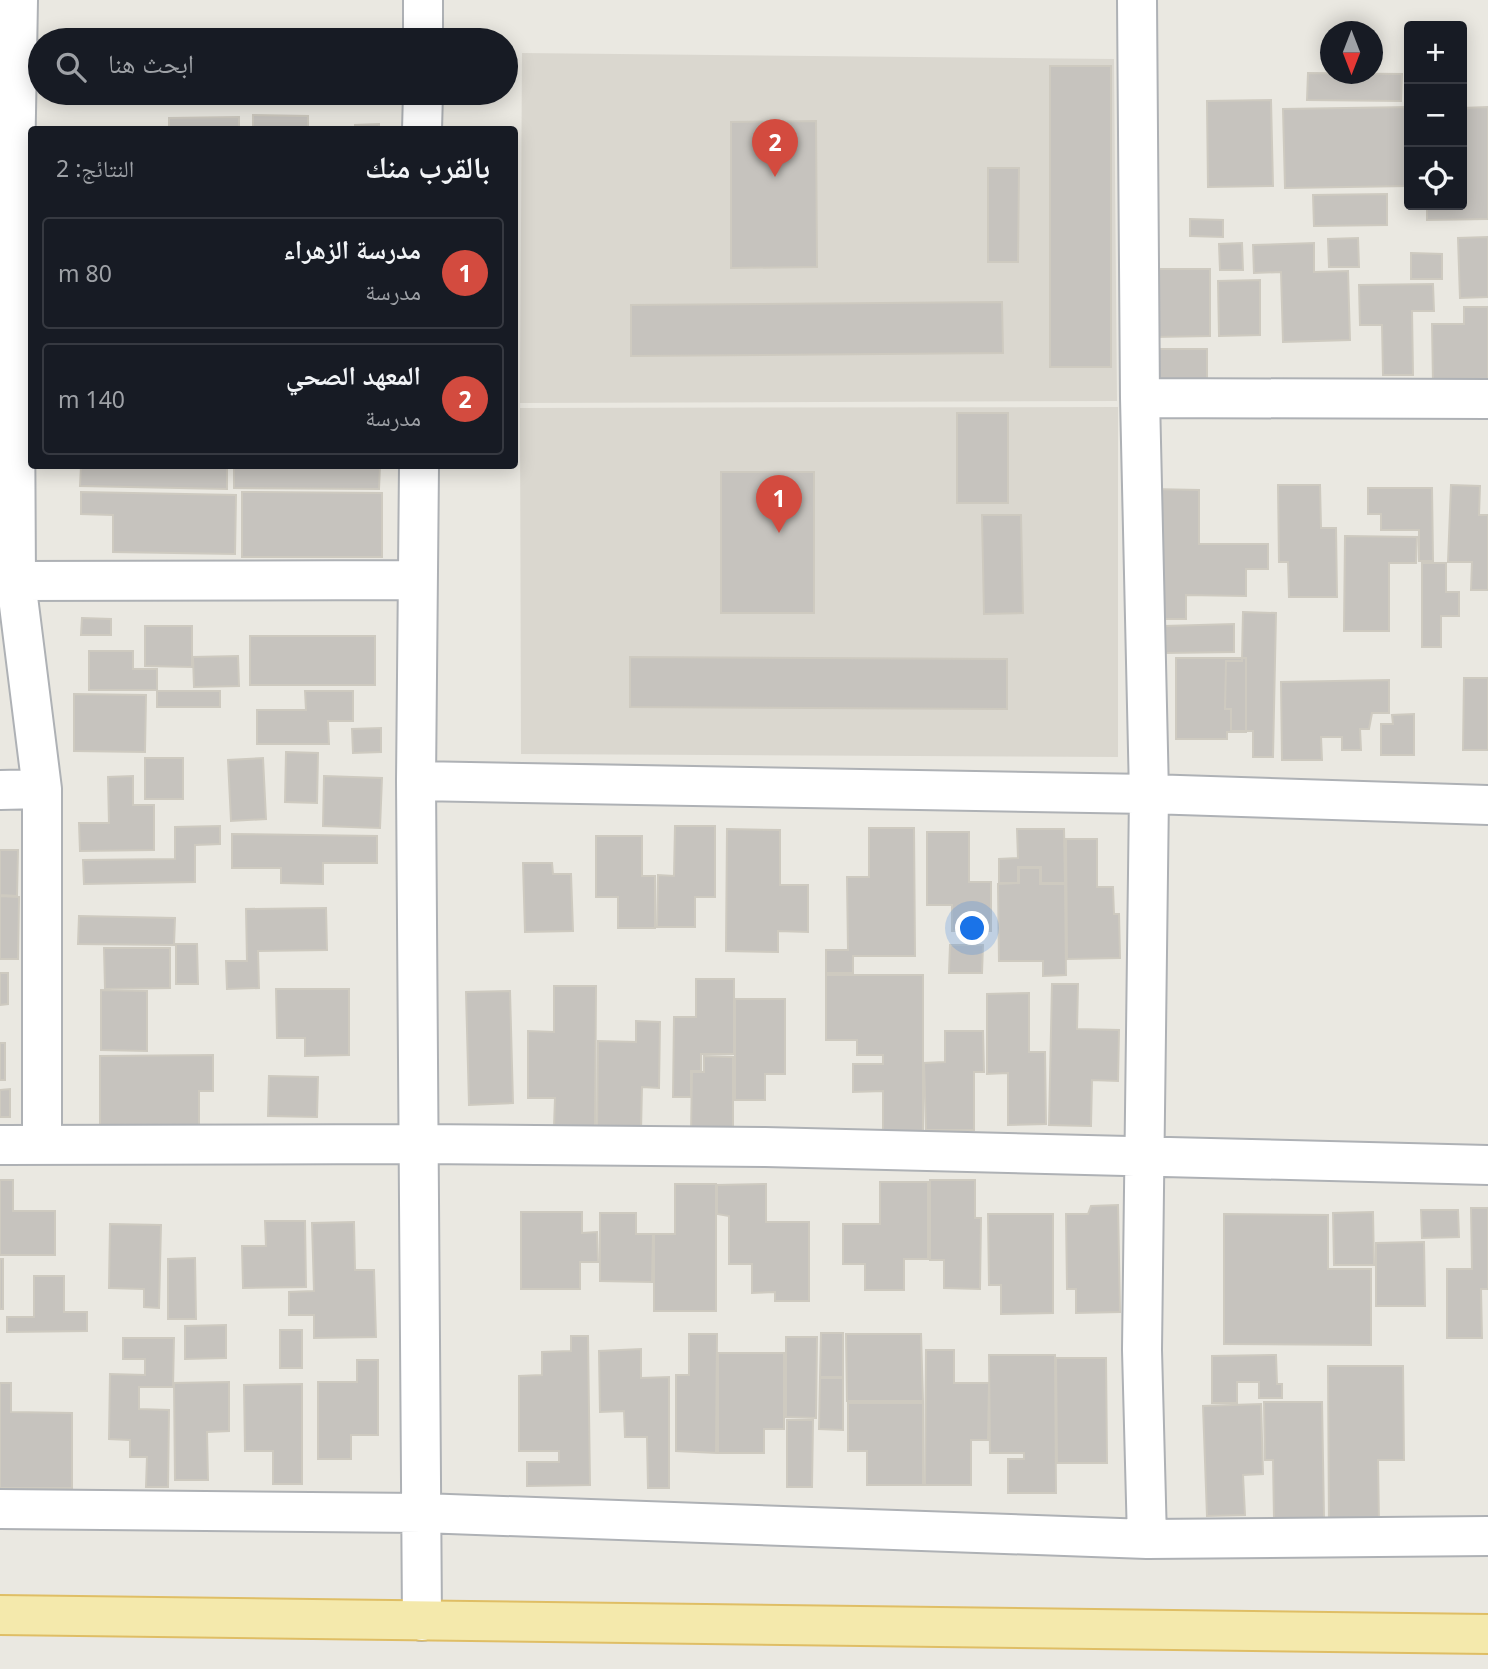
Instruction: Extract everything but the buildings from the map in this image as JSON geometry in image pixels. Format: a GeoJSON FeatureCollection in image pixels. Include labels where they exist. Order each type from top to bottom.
{"type":"FeatureCollection","features":[{"type":"Feature","properties":{"kind":"main road"},"geometry":{"type":"LineString","coordinates":[[0,1615],[1488,1634]]}},
{"type":"Feature","properties":{"kind":"street"},"geometry":{"type":"LineString","coordinates":[[18,0],[7,378],[16,581],[42,789],[42,1145]]}},
{"type":"Feature","properties":{"kind":"street"},"geometry":{"type":"LineString","coordinates":[[423,0],[423,28]]}},
{"type":"Feature","properties":{"kind":"street"},"geometry":{"type":"LineString","coordinates":[[1137,0],[1140,398],[1149,794],[1142,1350],[1147,1539]]}},
{"type":"Feature","properties":{"kind":"street"},"geometry":{"type":"LineString","coordinates":[[422,126],[423,105]]}},
{"type":"Feature","properties":{"kind":"street"},"geometry":{"type":"LineString","coordinates":[[1140,398],[1488,400]]}},
{"type":"Feature","properties":{"kind":"street"},"geometry":{"type":"LineString","coordinates":[[419,469],[416,782],[422,1621]]}},
{"type":"Feature","properties":{"kind":"street"},"geometry":{"type":"LineString","coordinates":[[16,581],[417,580]]}},
{"type":"Feature","properties":{"kind":"street"},"geometry":{"type":"LineString","coordinates":[[416,782],[1149,794],[1488,805]]}},
{"type":"Feature","properties":{"kind":"street"},"geometry":{"type":"LineString","coordinates":[[0,790],[42,789]]}},
{"type":"Feature","properties":{"kind":"street"},"geometry":{"type":"LineString","coordinates":[[0,1145],[779,1147],[1488,1165]]}},
{"type":"Feature","properties":{"kind":"street"},"geometry":{"type":"LineString","coordinates":[[0,1509],[422,1513],[1147,1539],[1488,1536]]}},
{"type":"Feature","properties":{"kind":"shaded area"},"geometry":{"type":"Polygon","coordinates":[[[522,53],[1114,59],[1117,401],[520,403],[522,53]]]}},
{"type":"Feature","properties":{"kind":"shaded area"},"geometry":{"type":"Polygon","coordinates":[[[1118,407],[1118,757],[521,754],[520,408],[1118,407]]]}},
{"type":"Feature","properties":{"kind":"place","name":"المعهد الصحي"},"geometry":{"type":"Point","coordinates":[775,177]}},
{"type":"Feature","properties":{"kind":"place","name":"مدرسة الزهراء"},"geometry":{"type":"Point","coordinates":[779,533]}}]}
